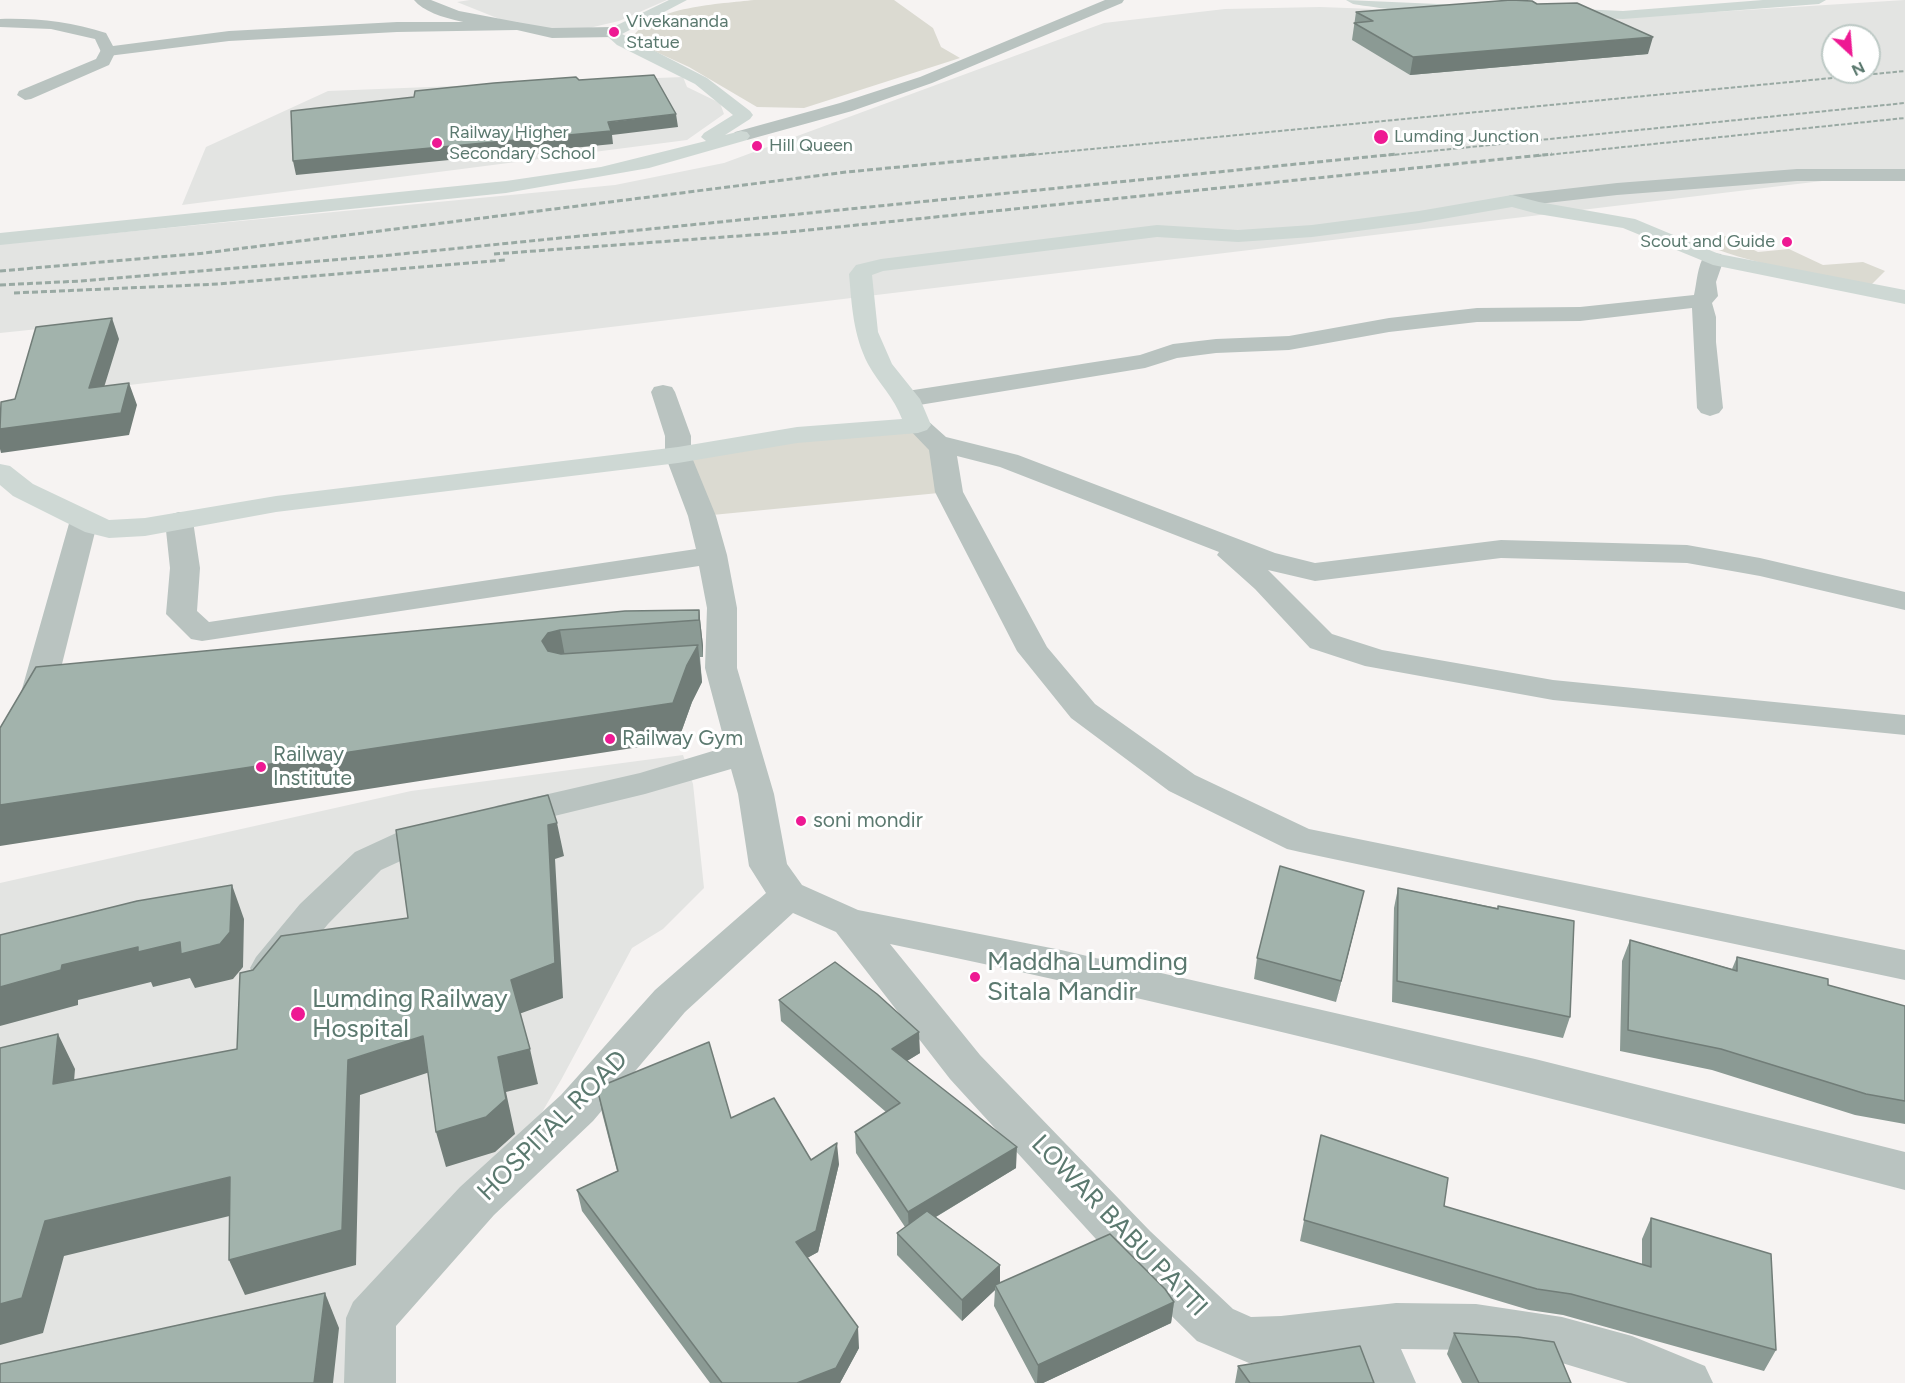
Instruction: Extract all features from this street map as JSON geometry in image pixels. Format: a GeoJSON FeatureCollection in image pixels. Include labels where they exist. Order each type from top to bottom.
{"type":"FeatureCollection","features":[{"type":"Feature","properties":{"kind":"main road"},"geometry":{"type":"LineString","coordinates":[[680,0],[614,32],[622,42],[701,81],[744,115],[681,154]]}},
{"type":"Feature","properties":{"kind":"main road"},"geometry":{"type":"LineString","coordinates":[[1353,0],[1411,8],[1480,9]]}},
{"type":"Feature","properties":{"kind":"main road"},"geometry":{"type":"LineString","coordinates":[[1539,11],[1623,15],[1819,0]]}},
{"type":"Feature","properties":{"kind":"main road"},"geometry":{"type":"LineString","coordinates":[[0,239],[457,193],[620,170],[741,136]]}},
{"type":"Feature","properties":{"kind":"main road"},"geometry":{"type":"LineString","coordinates":[[0,472],[23,490],[95,526],[109,529],[179,521],[276,504],[678,455],[797,435],[920,422],[881,365],[866,332],[860,274],[864,270],[881,265],[1157,231],[1238,236],[1312,231],[1419,218],[1512,201],[1538,208],[1628,223],[1713,259],[1905,297]]}},
{"type":"Feature","properties":{"kind":"street"},"geometry":{"type":"LineString","coordinates":[[421,0],[435,7],[463,15],[552,33],[614,32]]}},
{"type":"Feature","properties":{"kind":"street"},"geometry":{"type":"LineString","coordinates":[[741,136],[846,107],[926,80],[1117,0]]}},
{"type":"Feature","properties":{"kind":"street"},"geometry":{"type":"LineString","coordinates":[[0,22],[74,27],[101,36],[108,51],[103,62],[26,95]]}},
{"type":"Feature","properties":{"kind":"street"},"geometry":{"type":"LineString","coordinates":[[108,51],[241,35],[397,27],[518,26]]}},
{"type":"Feature","properties":{"kind":"street"},"geometry":{"type":"LineString","coordinates":[[1847,159],[1901,175]]}},
{"type":"Feature","properties":{"kind":"street"},"geometry":{"type":"LineString","coordinates":[[1512,201],[1815,169],[1901,175]]}},
{"type":"Feature","properties":{"kind":"street"},"geometry":{"type":"LineString","coordinates":[[920,422],[1184,350],[1289,343],[1389,325],[1477,315],[1580,314],[1700,301],[1707,296],[1705,282],[1713,259]]}},
{"type":"Feature","properties":{"kind":"street"},"geometry":{"type":"LineString","coordinates":[[1700,301],[1705,310],[1703,332],[1709,368],[1710,408]]}},
{"type":"Feature","properties":{"kind":"street"},"geometry":{"type":"LineString","coordinates":[[663,392],[678,436],[678,455],[702,516],[722,608],[708,669],[745,753],[756,794],[768,866],[788,895],[850,922],[1060,965],[1536,1076],[1905,1171]]}},
{"type":"Feature","properties":{"kind":"street"},"geometry":{"type":"LineString","coordinates":[[920,422],[1008,461],[1265,561],[1315,572],[1501,549],[1687,554],[1760,567],[1905,601]]}},
{"type":"Feature","properties":{"kind":"street"},"geometry":{"type":"LineString","coordinates":[[920,422],[942,448],[950,492],[956,507],[1033,651],[1083,711],[1182,783],[1300,840],[1905,965]]}},
{"type":"Feature","properties":{"kind":"street"},"geometry":{"type":"LineString","coordinates":[[0,762],[37,696],[84,520]]}},
{"type":"Feature","properties":{"kind":"street"},"geometry":{"type":"LineString","coordinates":[[179,521],[185,568],[181,615],[202,632],[712,555]]}},
{"type":"Feature","properties":{"kind":"street"},"geometry":{"type":"LineString","coordinates":[[1218,543],[1266,583],[1321,641],[1376,659],[1553,690],[1905,725]]}},
{"type":"Feature","properties":{"kind":"street"},"geometry":{"type":"LineString","coordinates":[[249,992],[314,914],[368,861],[420,837],[645,783],[745,753]]}},
{"type":"Feature","properties":{"kind":"street","name":"HOSPITAL ROAD"},"geometry":{"type":"LineString","coordinates":[[370,1383],[371,1318],[477,1201],[577,1108],[670,1002],[788,895]]}},
{"type":"Feature","properties":{"kind":"street","name":"LOWAR BABU PATTI"},"geometry":{"type":"LineString","coordinates":[[850,922],[966,1067],[1133,1246],[1215,1325],[1249,1340],[1281,1339],[1396,1326],[1476,1327],[1562,1340],[1632,1360],[1687,1383]]}},
{"type":"Feature","properties":{"kind":"street"},"geometry":{"type":"LineString","coordinates":[[1366,1329],[1390,1383]]}},
{"type":"Feature","properties":{"kind":"shaded area"},"geometry":{"type":"Polygon","coordinates":[[[470,0],[667,0],[619,21],[572,32],[517,26],[457,2],[470,0]]]}},
{"type":"Feature","properties":{"kind":"shaded area"},"geometry":{"type":"Polygon","coordinates":[[[754,0],[894,0],[933,28],[941,47],[960,58],[804,108],[757,107],[689,67],[641,45],[633,37],[642,27],[671,13],[706,5],[754,0]]]}},
{"type":"Feature","properties":{"kind":"shaded area"},"geometry":{"type":"Polygon","coordinates":[[[1905,0],[1905,171],[30,397],[48,328],[0,333],[0,244],[615,185],[724,163],[1104,23],[1225,9],[1320,7],[1619,18],[1905,0]]]}},
{"type":"Feature","properties":{"kind":"shaded area","name":"Railway Higher Secondary School"},"geometry":{"type":"Polygon","coordinates":[[[683,77],[687,87],[720,103],[724,114],[687,140],[182,205],[206,147],[328,91],[683,77]]]}},
{"type":"Feature","properties":{"kind":"shaded area"},"geometry":{"type":"Polygon","coordinates":[[[1726,236],[1758,252],[1789,249],[1823,265],[1863,262],[1885,271],[1871,285],[1760,263],[1695,241],[1726,236]]]}},
{"type":"Feature","properties":{"kind":"shaded area"},"geometry":{"type":"Polygon","coordinates":[[[918,425],[949,492],[702,516],[678,455],[918,425]]]}},
{"type":"Feature","properties":{"kind":"shaded area","name":"Lumding Railway Hospital"},"geometry":{"type":"Polygon","coordinates":[[[683,755],[693,784],[704,888],[663,929],[632,948],[561,1080],[525,1141],[372,1292],[365,1383],[0,1383],[0,883],[411,791],[683,755]]]}},
{"type":"Feature","properties":{"kind":"building"},"geometry":{"type":"Polygon","coordinates":[[[1511,0],[1532,1],[1537,4],[1577,3],[1653,37],[1413,57],[1354,23],[1373,21],[1356,12],[1511,0]]]}},
{"type":"Feature","properties":{"kind":"building"},"geometry":{"type":"Polygon","coordinates":[[[654,75],[676,114],[608,122],[611,131],[293,161],[291,111],[414,97],[415,91],[494,83],[576,77],[579,80],[654,75]]]}},
{"type":"Feature","properties":{"kind":"building"},"geometry":{"type":"Polygon","coordinates":[[[112,318],[89,388],[129,383],[121,413],[0,429],[1,402],[15,399],[36,327],[112,318]]]}},
{"type":"Feature","properties":{"kind":"building","name":"Railway Institute"},"geometry":{"type":"Polygon","coordinates":[[[699,610],[699,620],[560,630],[548,633],[542,641],[548,651],[561,654],[698,645],[687,665],[673,703],[0,805],[0,728],[36,667],[625,611],[699,610]]]}},
{"type":"Feature","properties":{"kind":"building"},"geometry":{"type":"Polygon","coordinates":[[[548,795],[557,823],[548,825],[555,963],[511,980],[530,1049],[498,1057],[506,1099],[486,1117],[436,1132],[423,1036],[348,1060],[342,1230],[229,1260],[230,1177],[45,1221],[22,1298],[0,1304],[0,1048],[58,1034],[53,1084],[237,1049],[240,973],[253,970],[281,936],[408,918],[396,830],[548,795]]]}},
{"type":"Feature","properties":{"kind":"building"},"geometry":{"type":"Polygon","coordinates":[[[1280,866],[1364,891],[1341,981],[1257,958],[1280,866]]]}},
{"type":"Feature","properties":{"kind":"building"},"geometry":{"type":"Polygon","coordinates":[[[232,885],[230,932],[220,944],[181,954],[180,942],[138,952],[138,947],[62,965],[61,970],[0,987],[0,935],[137,901],[232,885]]]}},
{"type":"Feature","properties":{"kind":"building"},"geometry":{"type":"Polygon","coordinates":[[[1398,888],[1498,909],[1498,906],[1574,921],[1570,1017],[1397,981],[1398,888]]]}},
{"type":"Feature","properties":{"kind":"building"},"geometry":{"type":"Polygon","coordinates":[[[1630,940],[1737,971],[1737,957],[1828,979],[1828,985],[1905,1006],[1905,1101],[1866,1094],[1721,1049],[1628,1030],[1630,940]]]}},
{"type":"Feature","properties":{"kind":"building"},"geometry":{"type":"Polygon","coordinates":[[[835,962],[877,994],[919,1032],[892,1049],[1017,1147],[908,1212],[855,1132],[900,1103],[779,1000],[835,962]]]}},
{"type":"Feature","properties":{"kind":"building"},"geometry":{"type":"Polygon","coordinates":[[[709,1042],[731,1118],[774,1098],[811,1160],[837,1143],[816,1231],[796,1242],[858,1327],[836,1368],[797,1383],[722,1383],[577,1190],[618,1171],[598,1092],[606,1084],[709,1042]]]}},
{"type":"Feature","properties":{"kind":"building"},"geometry":{"type":"Polygon","coordinates":[[[1321,1135],[1448,1178],[1444,1206],[1651,1267],[1651,1218],[1771,1254],[1776,1350],[1571,1294],[1537,1289],[1304,1220],[1321,1135]]]}},
{"type":"Feature","properties":{"kind":"building"},"geometry":{"type":"Polygon","coordinates":[[[927,1211],[1000,1265],[962,1300],[897,1233],[927,1211]]]}},
{"type":"Feature","properties":{"kind":"building"},"geometry":{"type":"Polygon","coordinates":[[[1110,1234],[1165,1289],[1174,1302],[1038,1365],[995,1285],[1110,1234]]]}},
{"type":"Feature","properties":{"kind":"building"},"geometry":{"type":"Polygon","coordinates":[[[325,1293],[314,1383],[0,1383],[0,1364],[325,1293]]]}},
{"type":"Feature","properties":{"kind":"building"},"geometry":{"type":"Polygon","coordinates":[[[1454,1333],[1554,1342],[1571,1383],[1479,1383],[1454,1333]]]}},
{"type":"Feature","properties":{"kind":"building"},"geometry":{"type":"Polygon","coordinates":[[[1360,1346],[1374,1383],[1250,1383],[1238,1366],[1360,1346]]]}},
{"type":"Feature","properties":{"kind":"railway"},"geometry":{"type":"LineString","coordinates":[[1019,156],[1905,71]]}},
{"type":"Feature","properties":{"kind":"railway"},"geometry":{"type":"LineString","coordinates":[[1382,156],[1905,103]]}},
{"type":"Feature","properties":{"kind":"railway"},"geometry":{"type":"LineString","coordinates":[[1537,156],[1905,118]]}},
{"type":"Feature","properties":{"kind":"railway"},"geometry":{"type":"LineString","coordinates":[[0,271],[205,253],[847,172],[1035,154]]}},
{"type":"Feature","properties":{"kind":"railway"},"geometry":{"type":"LineString","coordinates":[[0,285],[81,281],[381,256],[1397,154]]}},
{"type":"Feature","properties":{"kind":"railway"},"geometry":{"type":"LineString","coordinates":[[494,254],[779,233],[1552,154]]}},
{"type":"Feature","properties":{"kind":"railway"},"geometry":{"type":"LineString","coordinates":[[14,293],[219,284],[505,260]]}},
{"type":"Feature","properties":{"kind":"place","name":"Vivekananda Statue"},"geometry":{"type":"Point","coordinates":[614,32]}},
{"type":"Feature","properties":{"kind":"place","name":"Lumding Junction"},"geometry":{"type":"Point","coordinates":[1381,137]}},
{"type":"Feature","properties":{"kind":"place","name":"Railway Higher Secondary School"},"geometry":{"type":"Point","coordinates":[437,143]}},
{"type":"Feature","properties":{"kind":"place","name":"Hill Queen"},"geometry":{"type":"Point","coordinates":[757,146]}},
{"type":"Feature","properties":{"kind":"place","name":"Scout and Guide"},"geometry":{"type":"Point","coordinates":[1787,242]}},
{"type":"Feature","properties":{"kind":"place","name":"Railway Gym"},"geometry":{"type":"Point","coordinates":[610,739]}},
{"type":"Feature","properties":{"kind":"place","name":"Railway Institute"},"geometry":{"type":"Point","coordinates":[261,767]}},
{"type":"Feature","properties":{"kind":"place","name":"soni mondir"},"geometry":{"type":"Point","coordinates":[801,821]}},
{"type":"Feature","properties":{"kind":"place","name":"Maddha Lumding Sitala Mandir"},"geometry":{"type":"Point","coordinates":[975,977]}},
{"type":"Feature","properties":{"kind":"place","name":"Lumding Railway Hospital"},"geometry":{"type":"Point","coordinates":[298,1014]}}]}
